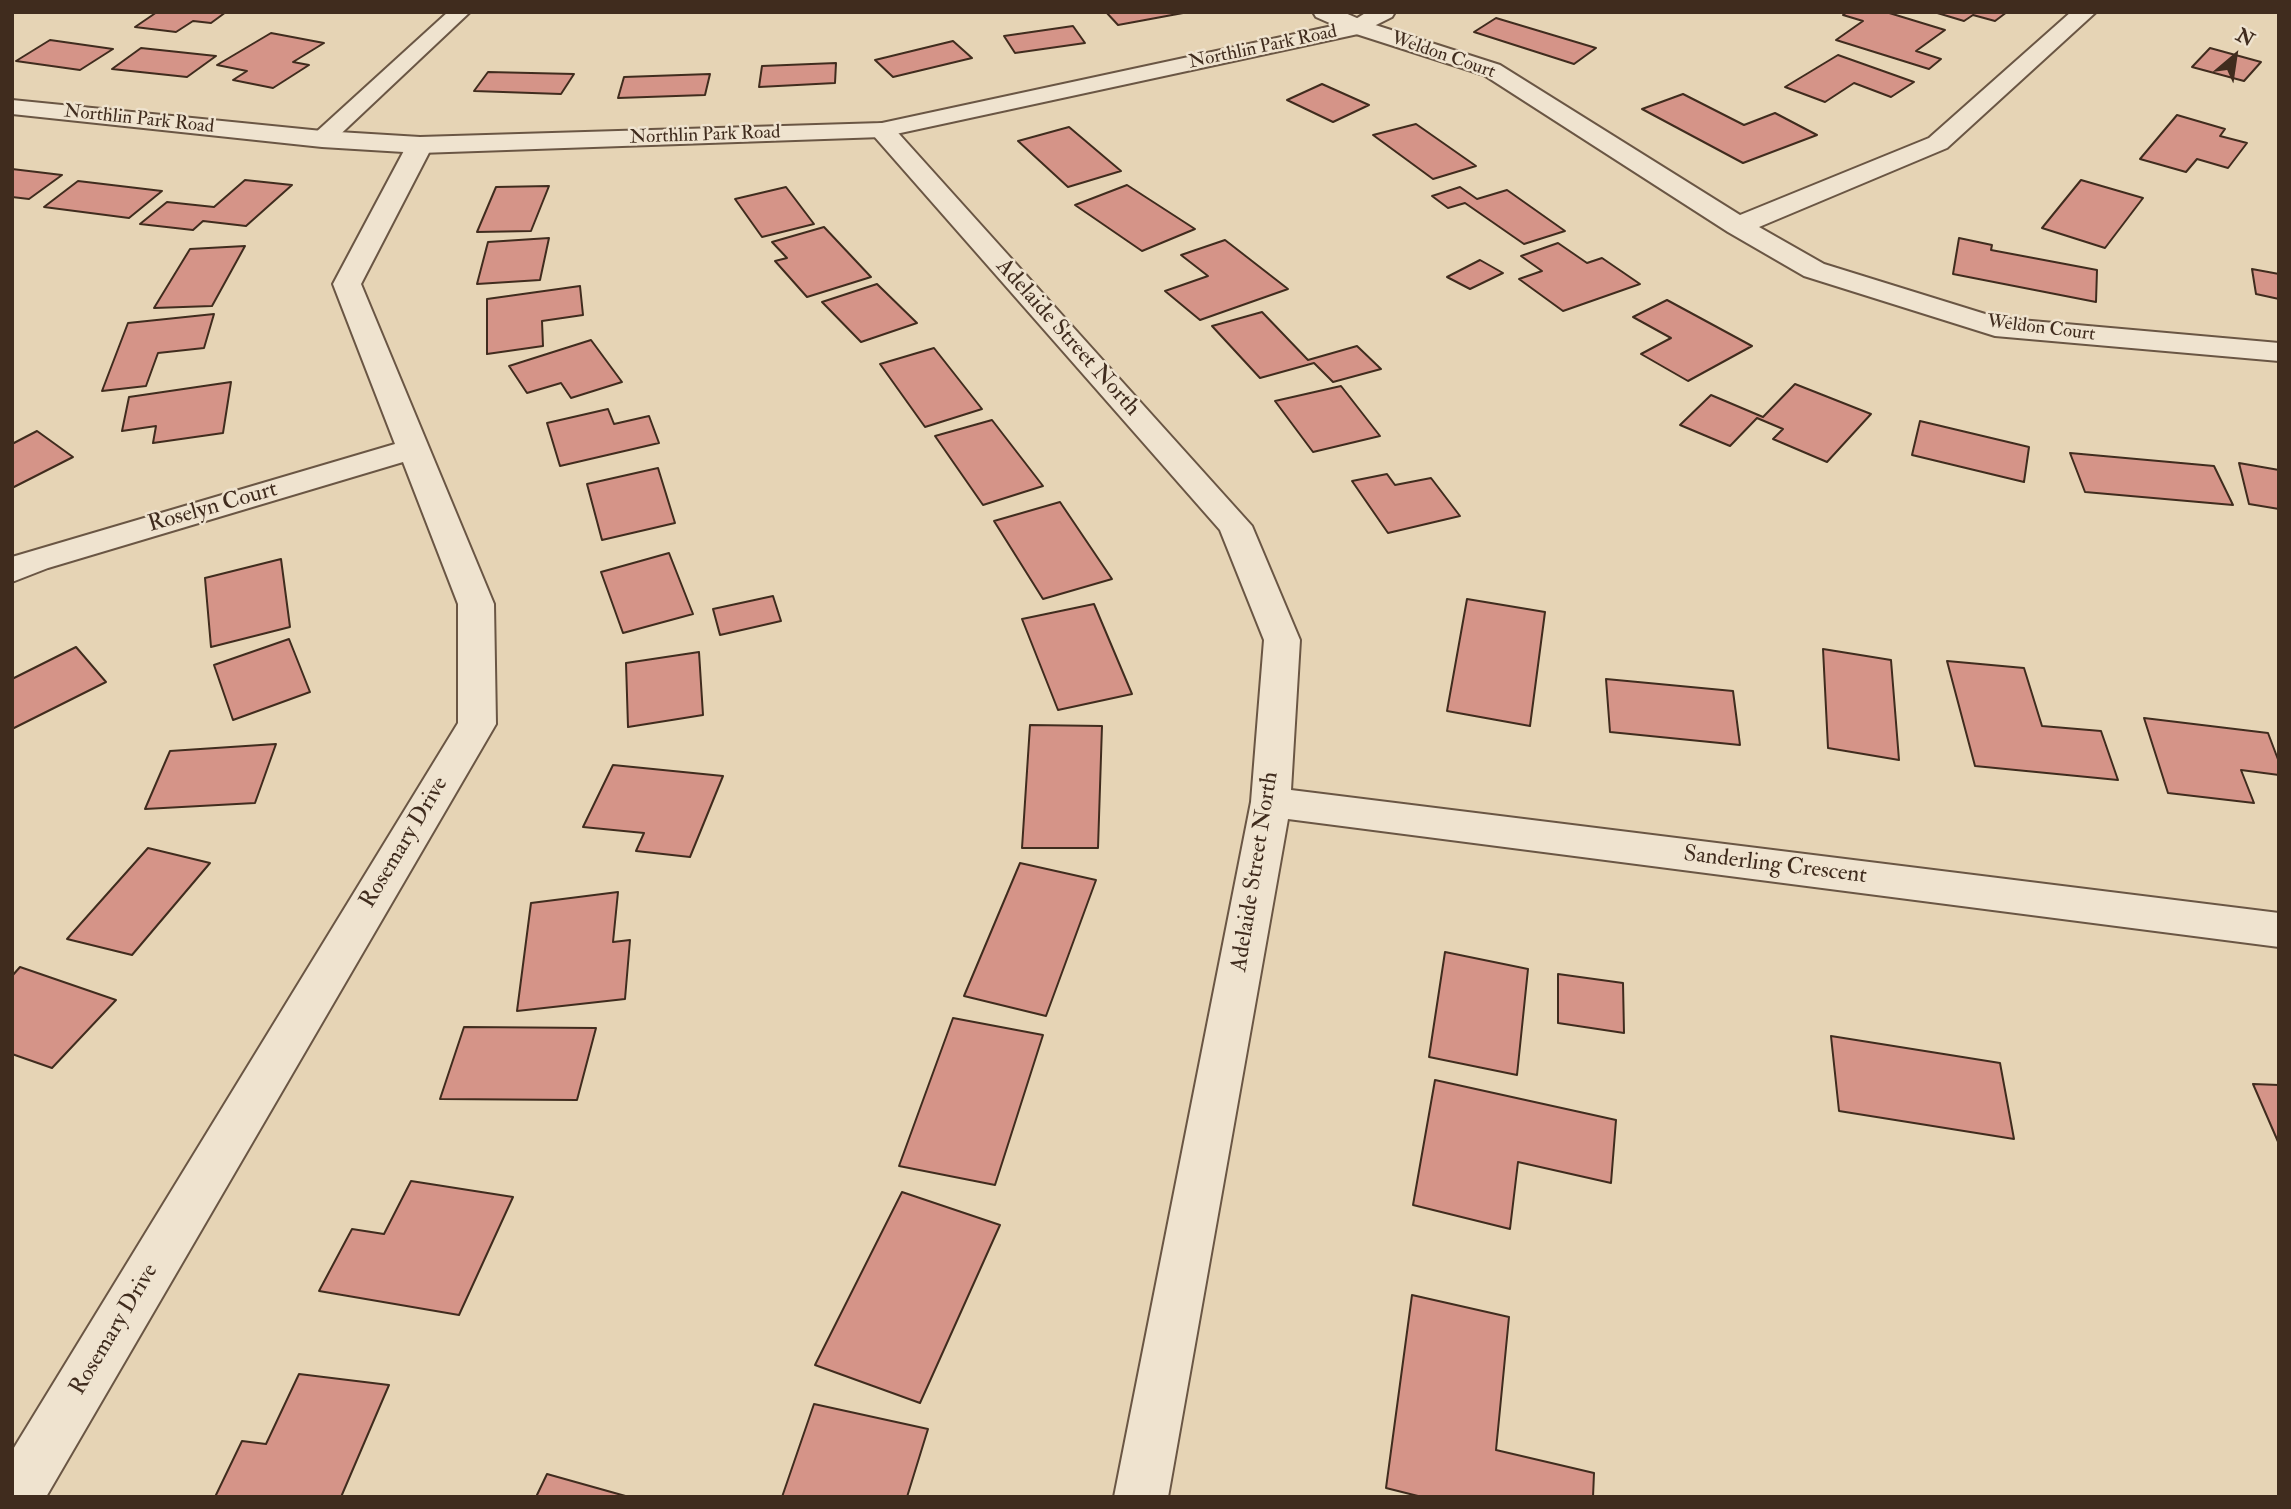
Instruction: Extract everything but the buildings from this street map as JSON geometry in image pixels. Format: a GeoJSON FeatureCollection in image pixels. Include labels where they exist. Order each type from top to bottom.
{"type":"FeatureCollection","features":[{"type":"Feature","properties":{"kind":"street","name":"Weldon Court"},"geometry":{"type":"LineString","coordinates":[[1324,12],[1358,27],[1492,70],[1738,226],[1814,270],[1995,327],[2279,352]]}},
{"type":"Feature","properties":{"kind":"street","name":"Northlin Park Road"},"geometry":{"type":"LineString","coordinates":[[12,107],[322,138],[420,145],[881,130],[1358,27],[1384,12]]}},
{"type":"Feature","properties":{"kind":"street"},"geometry":{"type":"LineString","coordinates":[[1738,226],[1938,144],[2085,12]]}},
{"type":"Feature","properties":{"kind":"street","name":"Adelaide Street North"},"geometry":{"type":"LineString","coordinates":[[881,130],[1235,526],[1282,640],[1271,802],[1141,1497]]}},
{"type":"Feature","properties":{"kind":"street","name":"Rosemary Drive"},"geometry":{"type":"LineString","coordinates":[[15,1497],[477,724],[476,604],[347,284],[420,145]]}},
{"type":"Feature","properties":{"kind":"street","name":"Roselyn Court"},"geometry":{"type":"LineString","coordinates":[[12,572],[36,560],[415,448]]}},
{"type":"Feature","properties":{"kind":"street","name":"Sanderling Crescent"},"geometry":{"type":"LineString","coordinates":[[1271,802],[2279,930]]}},
{"type":"Feature","properties":{"kind":"lane"},"geometry":{"type":"LineString","coordinates":[[322,138],[460,12]]}}]}
